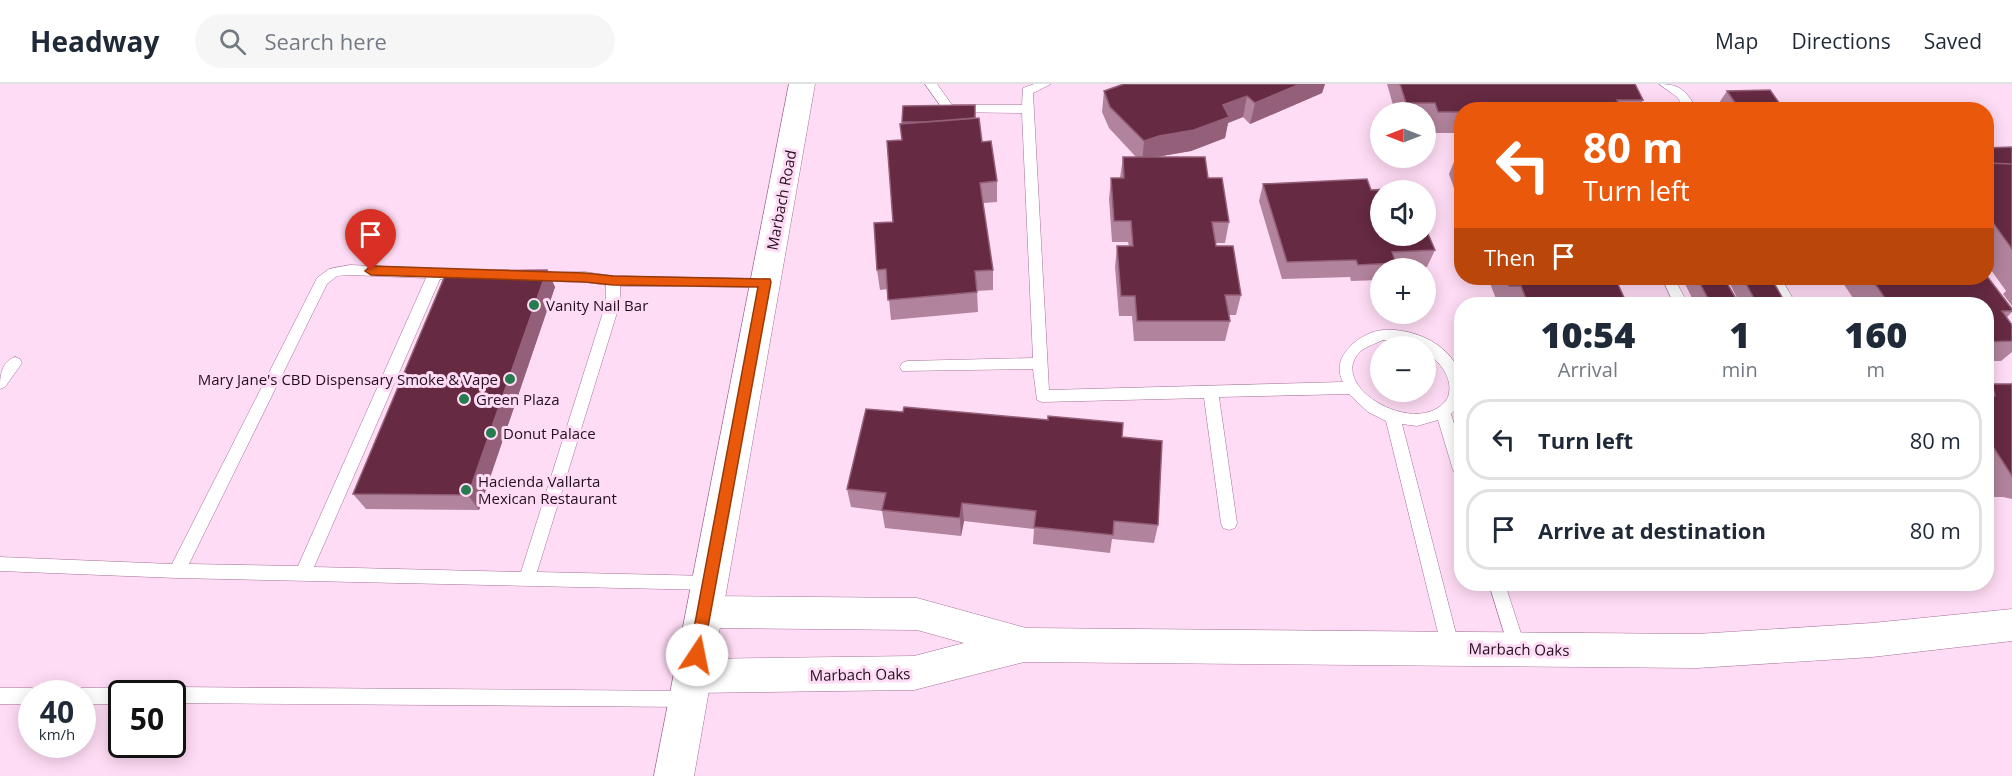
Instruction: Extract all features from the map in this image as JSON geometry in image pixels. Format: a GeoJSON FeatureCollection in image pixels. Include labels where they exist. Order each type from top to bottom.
{"type":"FeatureCollection","features":[{"type":"Feature","properties":{"kind":"main road","name":"Marbach Road"},"geometry":{"type":"LineString","coordinates":[[675,776],[802,84]]}},
{"type":"Feature","properties":{"kind":"street","name":"Marbach Oaks"},"geometry":{"type":"LineString","coordinates":[[708,598],[917,614],[1024,645]]}},
{"type":"Feature","properties":{"kind":"street","name":"Marbach Oaks"},"geometry":{"type":"LineString","coordinates":[[691,688],[914,673],[1024,645],[1696,651],[1872,640],[2012,625]]}},
{"type":"Feature","properties":{"kind":"lane"},"geometry":{"type":"LineString","coordinates":[[931,84],[949,109],[1028,109]]}},
{"type":"Feature","properties":{"kind":"lane"},"geometry":{"type":"LineString","coordinates":[[1045,84],[1028,91],[1042,396],[1351,388]]}},
{"type":"Feature","properties":{"kind":"lane"},"geometry":{"type":"LineString","coordinates":[[1665,84],[1681,94],[1686,102]]}},
{"type":"Feature","properties":{"kind":"lane"},"geometry":{"type":"LineString","coordinates":[[177,571],[322,281],[334,272],[350,270],[481,275]]}},
{"type":"Feature","properties":{"kind":"lane"},"geometry":{"type":"LineString","coordinates":[[303,574],[435,274]]}},
{"type":"Feature","properties":{"kind":"lane"},"geometry":{"type":"LineString","coordinates":[[516,276],[585,277],[613,281],[765,282]]}},
{"type":"Feature","properties":{"kind":"lane"},"geometry":{"type":"LineString","coordinates":[[527,579],[613,303],[613,281]]}},
{"type":"Feature","properties":{"kind":"lane"},"geometry":{"type":"LineString","coordinates":[[1454,370],[1435,350],[1409,338],[1382,335],[1366,339],[1354,348],[1346,360],[1345,374],[1351,388],[1361,401],[1393,418],[1412,421],[1429,419],[1443,412],[1454,399]]}},
{"type":"Feature","properties":{"kind":"lane"},"geometry":{"type":"LineString","coordinates":[[0,383],[15,363]]}},
{"type":"Feature","properties":{"kind":"lane"},"geometry":{"type":"LineString","coordinates":[[907,367],[1041,363]]}},
{"type":"Feature","properties":{"kind":"lane"},"geometry":{"type":"LineString","coordinates":[[1211,392],[1229,523]]}},
{"type":"Feature","properties":{"kind":"lane"},"geometry":{"type":"LineString","coordinates":[[1443,412],[1454,447]]}},
{"type":"Feature","properties":{"kind":"lane"},"geometry":{"type":"LineString","coordinates":[[1393,418],[1451,649]]}},
{"type":"Feature","properties":{"kind":"lane"},"geometry":{"type":"LineString","coordinates":[[0,564],[177,571],[527,579],[708,598]]}},
{"type":"Feature","properties":{"kind":"lane"},"geometry":{"type":"LineString","coordinates":[[1499,591],[1517,649]]}},
{"type":"Feature","properties":{"kind":"lane"},"geometry":{"type":"LineString","coordinates":[[186,695],[691,688]]}},
{"type":"Feature","properties":{"kind":"lane"},"geometry":{"type":"LineString","coordinates":[[0,696],[18,696]]}},
{"type":"Feature","properties":{"kind":"building"},"geometry":{"type":"Polygon","coordinates":[[[1124,84],[1300,84],[1255,103],[1247,96],[1223,105],[1229,117],[1194,130],[1144,141],[1110,107],[1104,91],[1124,84]]]}},
{"type":"Feature","properties":{"kind":"building"},"geometry":{"type":"Polygon","coordinates":[[[1400,84],[1635,84],[1643,100],[1454,102],[1454,112],[1438,112],[1436,102],[1406,102],[1400,84]]]}},
{"type":"Feature","properties":{"kind":"building"},"geometry":{"type":"Polygon","coordinates":[[[1770,90],[1778,102],[1735,102],[1727,91],[1770,90]]]}},
{"type":"Feature","properties":{"kind":"building"},"geometry":{"type":"Polygon","coordinates":[[[975,105],[975,118],[902,122],[903,106],[975,105]]]}},
{"type":"Feature","properties":{"kind":"building"},"geometry":{"type":"Polygon","coordinates":[[[979,118],[982,142],[991,141],[997,181],[980,183],[993,270],[975,271],[977,292],[888,300],[886,269],[877,270],[874,223],[893,222],[887,141],[902,140],[900,124],[979,118]]]}},
{"type":"Feature","properties":{"kind":"building"},"geometry":{"type":"Polygon","coordinates":[[[2012,147],[2012,164],[1994,163],[1994,148],[2012,147]]]}},
{"type":"Feature","properties":{"kind":"building"},"geometry":{"type":"Polygon","coordinates":[[[1123,157],[1205,157],[1208,178],[1222,178],[1229,222],[1212,222],[1216,246],[1233,246],[1241,295],[1225,295],[1230,321],[1137,321],[1135,296],[1121,296],[1117,246],[1133,246],[1131,221],[1114,221],[1111,178],[1124,178],[1123,157]]]}},
{"type":"Feature","properties":{"kind":"building"},"geometry":{"type":"Polygon","coordinates":[[[1994,163],[2012,164],[2012,249],[1994,224],[1994,163]]]}},
{"type":"Feature","properties":{"kind":"building"},"geometry":{"type":"Polygon","coordinates":[[[1367,179],[1370,187],[1370,246],[1433,246],[1435,250],[1392,252],[1394,258],[1370,258],[1370,264],[1358,265],[1356,260],[1287,262],[1263,184],[1367,179]]]}},
{"type":"Feature","properties":{"kind":"building","name":"Green Plaza"},"geometry":{"type":"Polygon","coordinates":[[[547,270],[468,495],[353,494],[447,271],[547,270]]]}},
{"type":"Feature","properties":{"kind":"building"},"geometry":{"type":"Polygon","coordinates":[[[1618,285],[1624,297],[1525,297],[1521,286],[1509,286],[1618,285]]]}},
{"type":"Feature","properties":{"kind":"building"},"geometry":{"type":"Polygon","coordinates":[[[1701,285],[1728,285],[1735,297],[1707,297],[1701,285]]]}},
{"type":"Feature","properties":{"kind":"building"},"geometry":{"type":"Polygon","coordinates":[[[1747,285],[1775,285],[1782,297],[1753,297],[1747,285]]]}},
{"type":"Feature","properties":{"kind":"building"},"geometry":{"type":"Polygon","coordinates":[[[1876,285],[1994,285],[2012,309],[2012,311],[2002,311],[2012,325],[2012,341],[1994,342],[1994,297],[1884,297],[1876,285]]]}},
{"type":"Feature","properties":{"kind":"building"},"geometry":{"type":"Polygon","coordinates":[[[1994,384],[2012,384],[2012,476],[1994,448],[1994,384]]]}},
{"type":"Feature","properties":{"kind":"building"},"geometry":{"type":"Polygon","coordinates":[[[904,407],[1048,420],[1048,416],[1123,423],[1122,437],[1162,441],[1158,525],[1114,521],[1113,535],[1034,527],[1036,511],[962,503],[960,518],[882,510],[886,493],[847,489],[866,409],[903,412],[904,407]]]}},
{"type":"Feature","properties":{"kind":"place","name":"Vanity Nail Bar"},"geometry":{"type":"Point","coordinates":[534,305]}},
{"type":"Feature","properties":{"kind":"place","name":"Mary Jane's CBD Dispensary Smoke & Vape"},"geometry":{"type":"Point","coordinates":[510,379]}},
{"type":"Feature","properties":{"kind":"place","name":"Green Plaza"},"geometry":{"type":"Point","coordinates":[464,399]}},
{"type":"Feature","properties":{"kind":"place","name":"Donut Palace"},"geometry":{"type":"Point","coordinates":[491,433]}},
{"type":"Feature","properties":{"kind":"place","name":"Hacienda Vallarta Mexican Restaurant"},"geometry":{"type":"Point","coordinates":[466,490]}},
{"type":"Feature","properties":{"kind":"route"},"geometry":{"type":"LineString","coordinates":[[371,271],[585,277],[613,281],[765,282],[697,655]]}}]}
